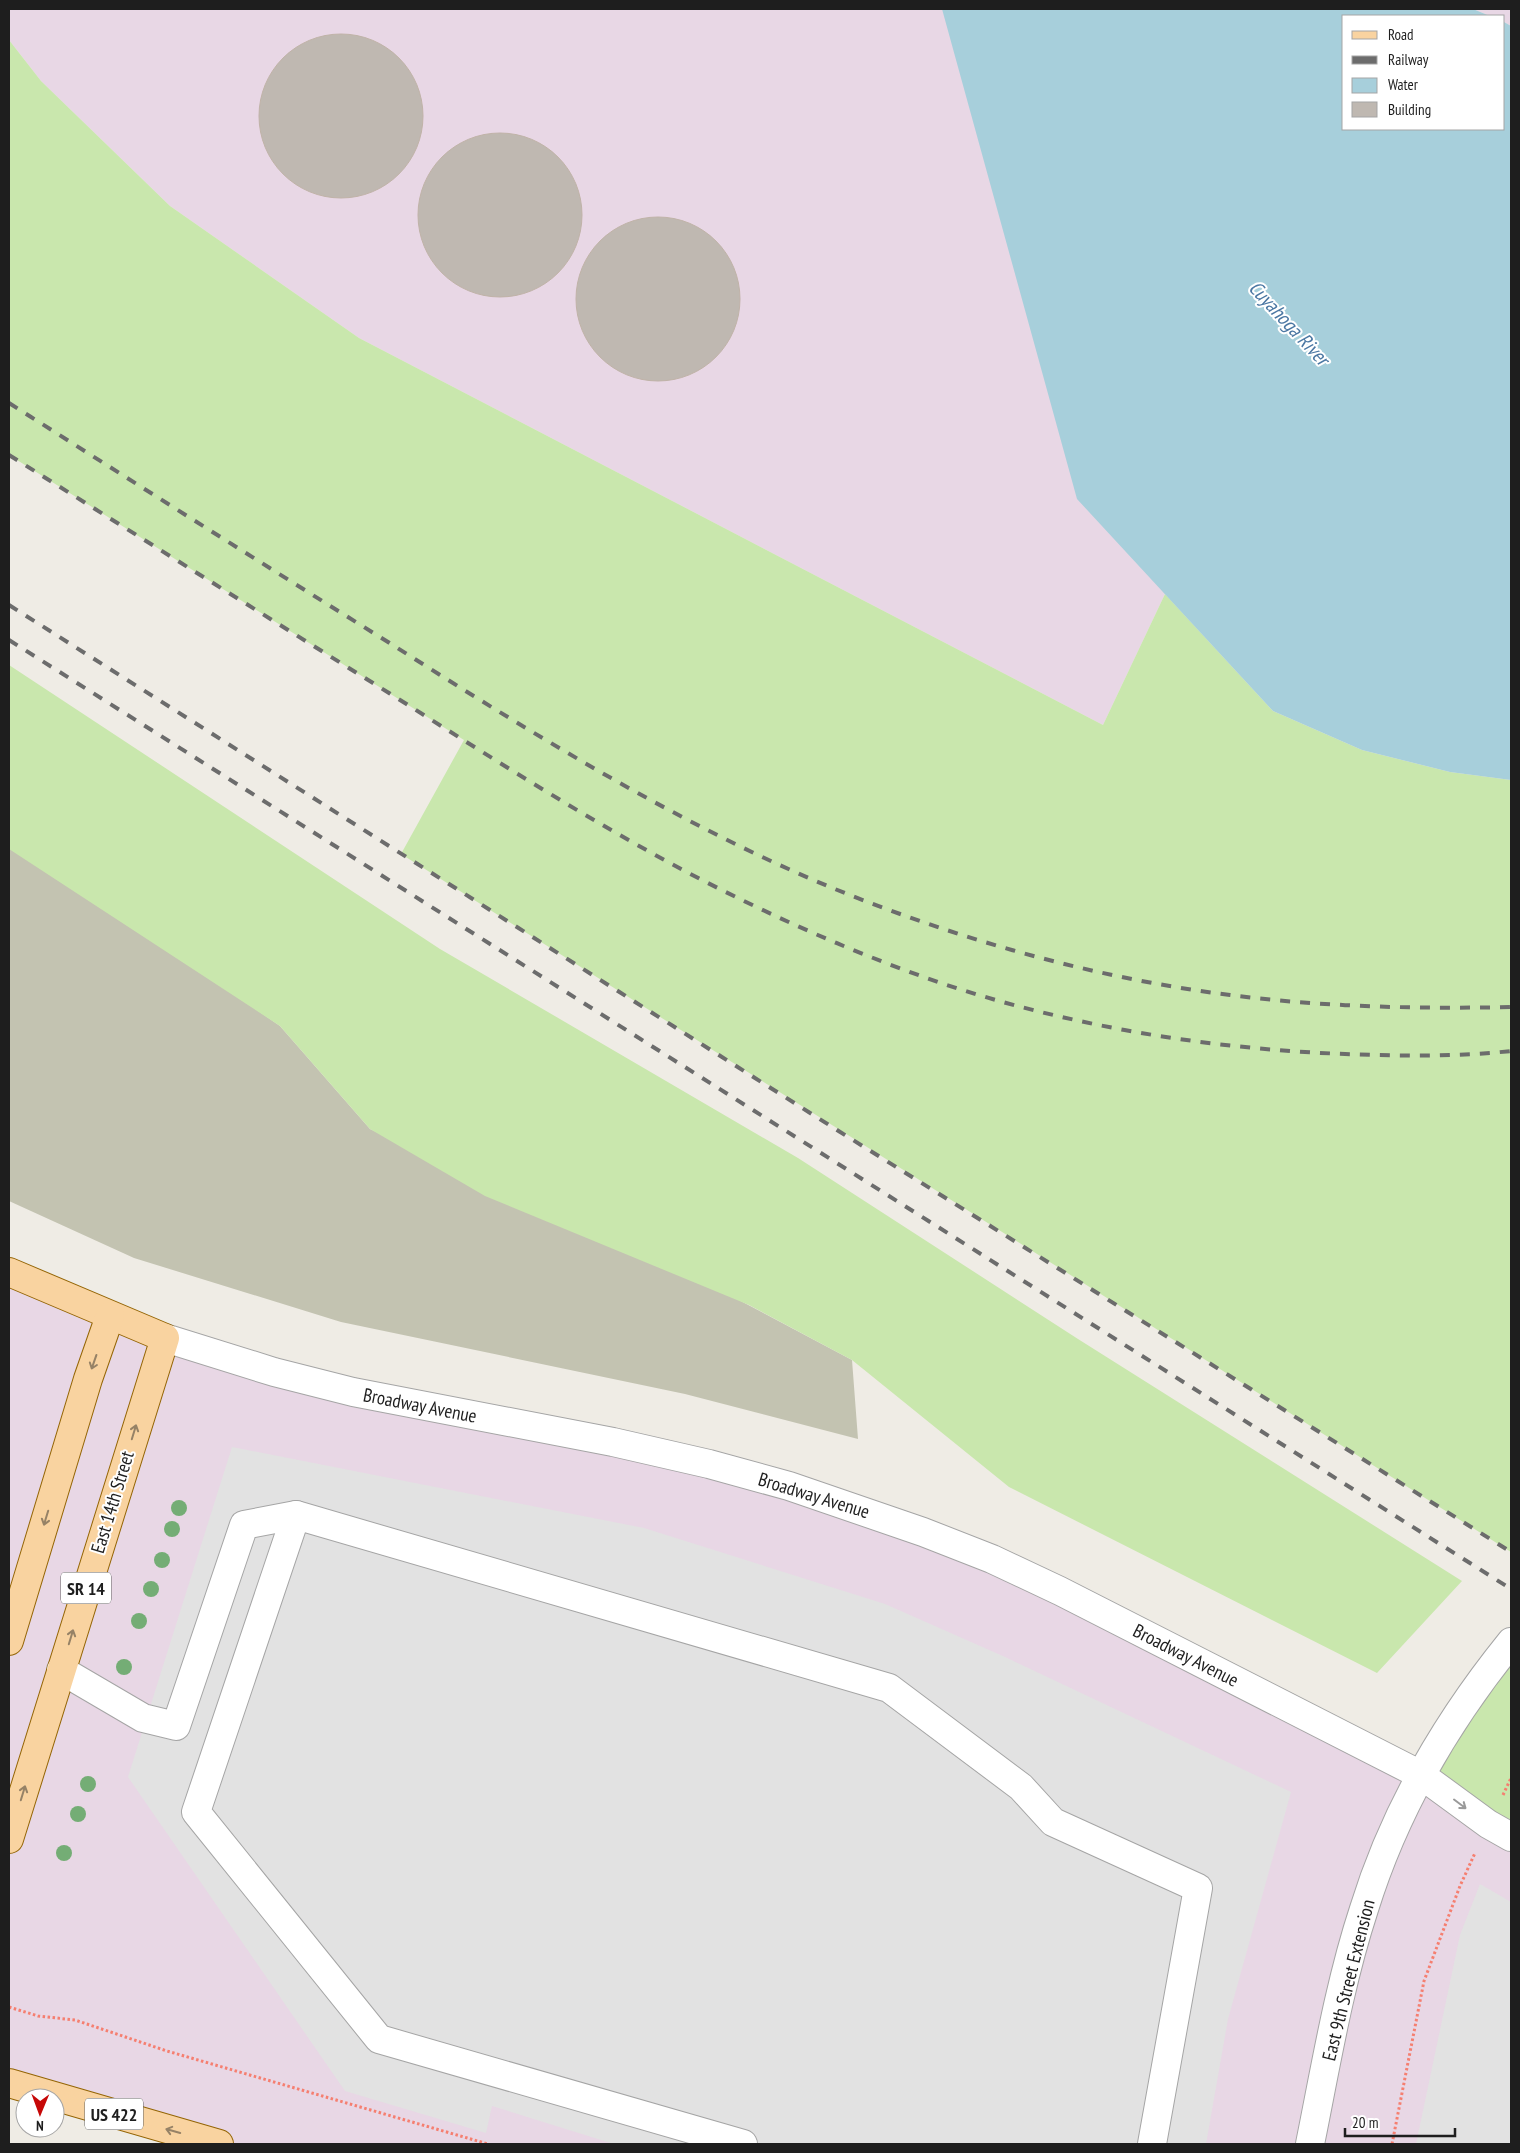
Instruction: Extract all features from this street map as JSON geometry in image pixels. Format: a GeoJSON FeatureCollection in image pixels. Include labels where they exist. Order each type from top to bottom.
{"type":"FeatureCollection","features":[{"type":"Feature","properties":{"kind":"main road"},"geometry":{"type":"LineString","coordinates":[[9,1272],[165,1338]]}},
{"type":"Feature","properties":{"kind":"main road"},"geometry":{"type":"LineString","coordinates":[[9,1641],[88,1380],[110,1316]]}},
{"type":"Feature","properties":{"kind":"main road","name":"East 14th Street"},"geometry":{"type":"LineString","coordinates":[[9,1839],[165,1338]]}},
{"type":"Feature","properties":{"kind":"main road","name":"US 422"},"geometry":{"type":"LineString","coordinates":[[9,2083],[220,2144]]}},
{"type":"Feature","properties":{"kind":"street","name":"Broadway Avenue"},"geometry":{"type":"LineString","coordinates":[[165,1338],[274,1372],[344,1390],[613,1442],[709,1464],[858,1508],[992,1559],[1421,1775],[1488,1824],[1511,1837]]}},
{"type":"Feature","properties":{"kind":"street"},"geometry":{"type":"LineString","coordinates":[[61,1670],[143,1718],[176,1726],[244,1525],[296,1515],[889,1688],[1021,1787],[1052,1822],[1198,1888],[1152,2144]]}},
{"type":"Feature","properties":{"kind":"street"},"geometry":{"type":"LineString","coordinates":[[296,1515],[196,1812],[379,2039],[743,2144]]}},
{"type":"Feature","properties":{"kind":"street","name":"East 9th Street Extension"},"geometry":{"type":"LineString","coordinates":[[1310,2144],[1336,2015],[1362,1916],[1383,1856],[1421,1775],[1472,1694],[1511,1642]]}},
{"type":"Feature","properties":{"kind":"path"},"geometry":{"type":"LineString","coordinates":[[1392,2144],[1424,1981],[1460,1886],[1511,1778]]}},
{"type":"Feature","properties":{"kind":"path"},"geometry":{"type":"LineString","coordinates":[[9,2007],[38,2016],[75,2020],[167,2051],[488,2144]]}},
{"type":"Feature","properties":{"kind":"shaded area"},"geometry":{"type":"Polygon","coordinates":[[[9,9],[1363,9],[1342,15],[1342,22],[1165,594],[1103,725],[359,338],[170,206],[41,81],[9,40],[9,9]]]}},
{"type":"Feature","properties":{"kind":"shaded area"},"geometry":{"type":"Polygon","coordinates":[[[1473,9],[1511,9],[1511,26],[1505,23],[1505,15],[1488,15],[1473,9]]]}},
{"type":"Feature","properties":{"kind":"shaded area"},"geometry":{"type":"Polygon","coordinates":[[[9,838],[280,1026],[370,1129],[735,1298],[852,1360],[858,1439],[685,1394],[341,1322],[134,1258],[9,1201],[9,838]]]}},
{"type":"Feature","properties":{"kind":"shaded area"},"geometry":{"type":"Polygon","coordinates":[[[9,1272],[26,1281],[437,1409],[923,1532],[1511,1837],[1511,2144],[221,2144],[65,2098],[65,2088],[30,2088],[9,2082],[9,1272]]]}},
{"type":"Feature","properties":{"kind":"shaded area"},"geometry":{"type":"Polygon","coordinates":[[[232,1447],[644,1528],[885,1604],[1005,1657],[1291,1792],[1228,2019],[1206,2144],[614,2144],[492,2106],[486,2133],[345,2091],[128,1777],[232,1447]]]}},
{"type":"Feature","properties":{"kind":"shaded area"},"geometry":{"type":"Polygon","coordinates":[[[1480,1884],[1511,1902],[1511,2144],[1416,2144],[1460,1935],[1480,1884]]]}},
{"type":"Feature","properties":{"kind":"green space"},"geometry":{"type":"Polygon","coordinates":[[[9,40],[41,81],[170,206],[359,338],[1103,725],[1165,594],[1273,711],[1362,750],[1450,772],[1511,780],[1511,1552],[401,854],[464,740],[9,455],[9,40]]]}},
{"type":"Feature","properties":{"kind":"green space"},"geometry":{"type":"Polygon","coordinates":[[[9,665],[440,949],[798,1158],[1078,1339],[1462,1581],[1377,1673],[1009,1487],[852,1360],[749,1305],[485,1196],[370,1129],[280,1026],[9,849],[9,665]]]}},
{"type":"Feature","properties":{"kind":"green space"},"geometry":{"type":"Polygon","coordinates":[[[1511,1636],[1511,1837],[1421,1775],[1511,1636]]]}},
{"type":"Feature","properties":{"kind":"water","name":"Cuyahoga River"},"geometry":{"type":"Polygon","coordinates":[[[942,9],[1473,9],[1488,15],[1342,15],[1342,130],[1505,130],[1505,23],[1511,26],[1511,780],[1450,772],[1362,750],[1273,711],[1077,499],[942,9]]]}},
{"type":"Feature","properties":{"kind":"building"},"geometry":{"type":"Polygon","coordinates":[[[349,34],[365,37],[380,43],[405,64],[414,77],[420,92],[423,116],[422,132],[414,155],[393,180],[380,189],[365,195],[333,198],[317,195],[302,189],[277,168],[268,155],[262,140],[259,108],[262,92],[268,77],[289,52],[302,43],[317,37],[349,34]]]}},
{"type":"Feature","properties":{"kind":"building"},"geometry":{"type":"Polygon","coordinates":[[[508,133],[524,136],[539,142],[564,163],[573,176],[579,191],[582,215],[581,231],[573,254],[552,279],[539,288],[524,294],[492,297],[476,294],[454,284],[431,261],[419,231],[418,207],[421,191],[431,169],[454,146],[484,134],[508,133]]]}},
{"type":"Feature","properties":{"kind":"building"},"geometry":{"type":"Polygon","coordinates":[[[666,217],[682,220],[697,226],[722,247],[731,260],[737,275],[740,299],[739,315],[731,338],[710,363],[697,372],[682,378],[650,381],[634,378],[619,372],[594,351],[585,338],[579,323],[576,291],[579,275],[585,260],[606,235],[619,226],[634,220],[666,217]]]}},
{"type":"Feature","properties":{"kind":"railway"},"geometry":{"type":"LineString","coordinates":[[9,403],[549,742],[659,805],[773,862],[830,887],[878,906],[977,940],[1077,967],[1179,988],[1265,999],[1335,1005],[1441,1008],[1511,1007]]}},
{"type":"Feature","properties":{"kind":"railway"},"geometry":{"type":"LineString","coordinates":[[9,455],[505,766],[622,836],[702,880],[818,935],[878,960],[987,998],[1037,1011],[1139,1033],[1191,1041],[1242,1047],[1366,1055],[1449,1055],[1511,1051]]}},
{"type":"Feature","properties":{"kind":"railway"},"geometry":{"type":"LineString","coordinates":[[9,605],[837,1130],[1511,1552]]}},
{"type":"Feature","properties":{"kind":"railway"},"geometry":{"type":"LineString","coordinates":[[9,640],[1511,1589]]}}]}
